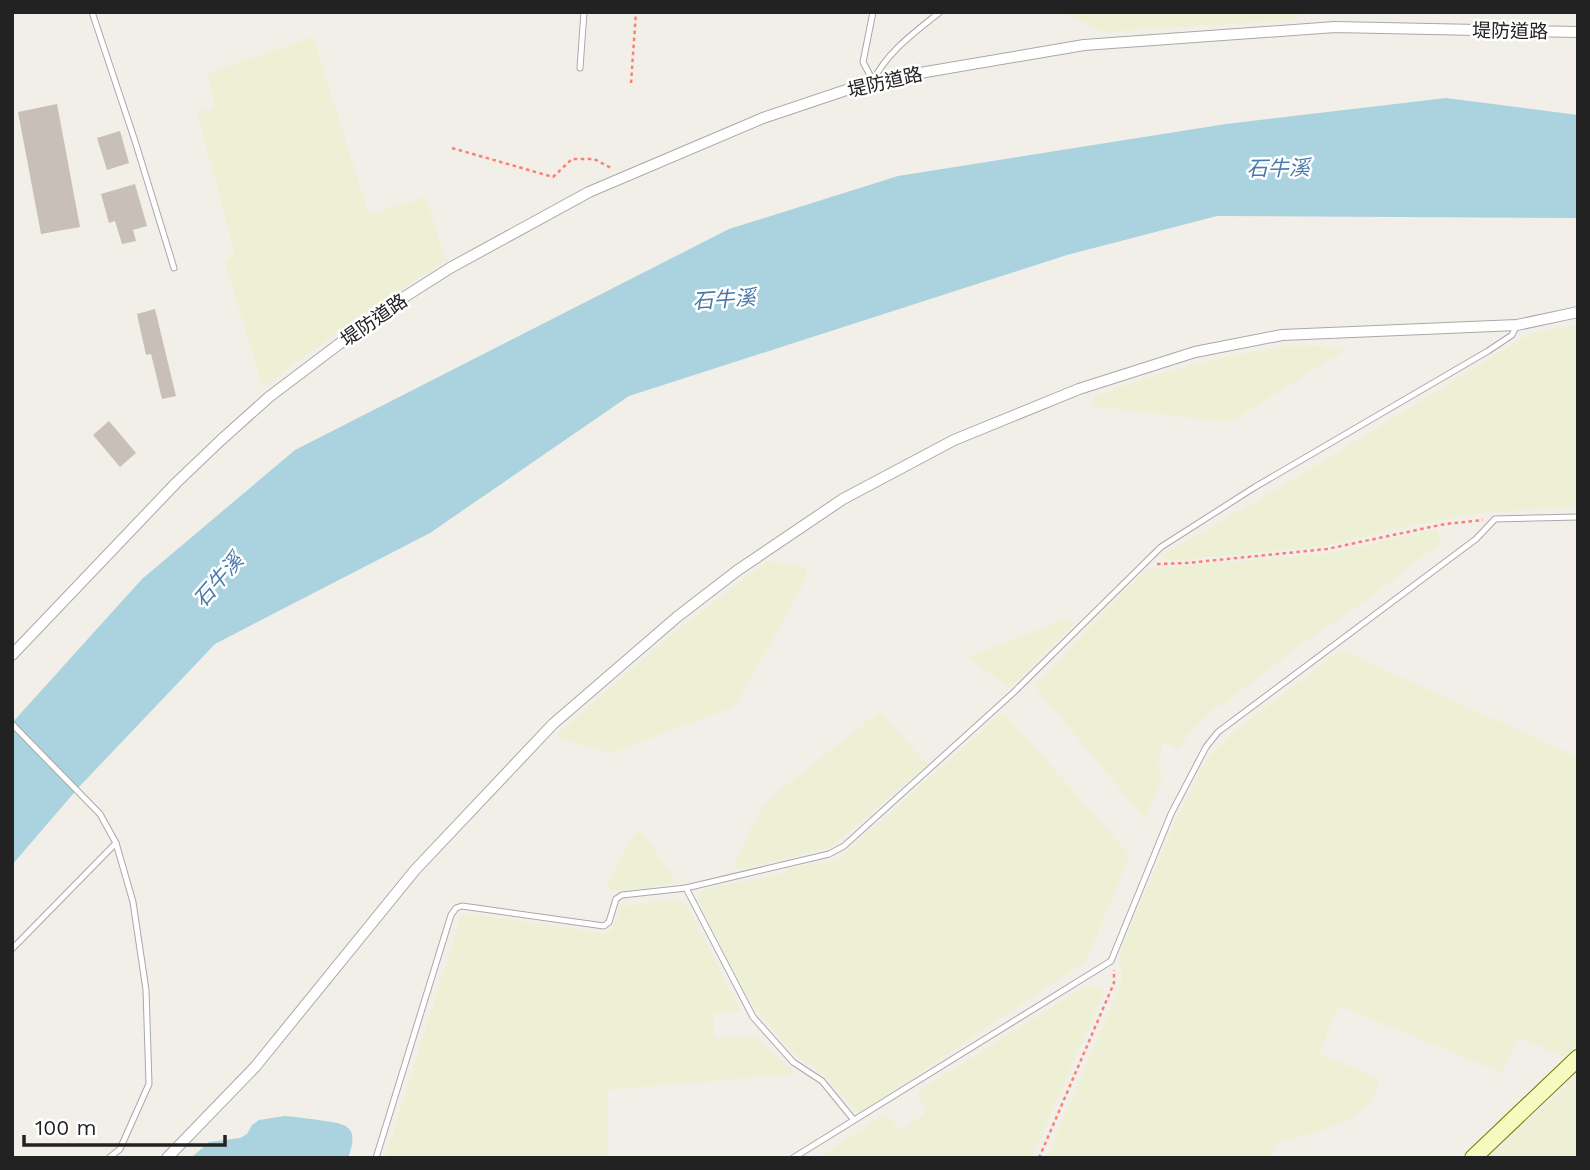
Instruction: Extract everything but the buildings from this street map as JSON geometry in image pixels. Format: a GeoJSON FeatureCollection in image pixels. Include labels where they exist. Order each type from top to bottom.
{"type":"FeatureCollection","features":[{"type":"Feature","properties":{"kind":"street","name":"堤防道路"},"geometry":{"type":"LineString","coordinates":[[12,655],[176,483],[269,397],[384,310],[450,268],[589,192],[763,118],[873,82],[1084,45],[1335,27],[1578,32]]}},
{"type":"Feature","properties":{"kind":"street"},"geometry":{"type":"LineString","coordinates":[[167,1158],[255,1067],[415,870],[553,724],[677,617],[738,570],[843,499],[954,440],[1079,389],[1195,352],[1282,335],[1517,325],[1578,313]]}},
{"type":"Feature","properties":{"kind":"street"},"geometry":{"type":"LineString","coordinates":[[1473,1158],[1578,1058]]}},
{"type":"Feature","properties":{"kind":"lane"},"geometry":{"type":"LineString","coordinates":[[92,12],[174,268]]}},
{"type":"Feature","properties":{"kind":"lane"},"geometry":{"type":"LineString","coordinates":[[580,68],[584,12]]}},
{"type":"Feature","properties":{"kind":"lane"},"geometry":{"type":"LineString","coordinates":[[873,12],[863,62],[873,82]]}},
{"type":"Feature","properties":{"kind":"lane"},"geometry":{"type":"LineString","coordinates":[[873,82],[882,63],[898,46],[940,12]]}},
{"type":"Feature","properties":{"kind":"lane"},"geometry":{"type":"LineString","coordinates":[[376,1158],[451,915],[456,908],[462,906],[604,926],[609,922],[616,899],[622,895],[686,888],[829,854],[844,846],[1013,693],[1161,547],[1255,487],[1488,351],[1512,335],[1517,325]]}},
{"type":"Feature","properties":{"kind":"lane"},"geometry":{"type":"LineString","coordinates":[[793,1158],[1111,961],[1171,814],[1206,747],[1218,732],[1476,539],[1495,519],[1578,517]]}},
{"type":"Feature","properties":{"kind":"lane"},"geometry":{"type":"LineString","coordinates":[[12,724],[100,814],[116,843],[133,902],[146,990],[149,1084],[120,1149],[110,1158]]}},
{"type":"Feature","properties":{"kind":"lane"},"geometry":{"type":"LineString","coordinates":[[12,949],[116,843]]}},
{"type":"Feature","properties":{"kind":"lane"},"geometry":{"type":"LineString","coordinates":[[686,888],[753,1017],[793,1062],[822,1081],[853,1119]]}},
{"type":"Feature","properties":{"kind":"path"},"geometry":{"type":"LineString","coordinates":[[631,83],[636,12]]}},
{"type":"Feature","properties":{"kind":"path"},"geometry":{"type":"LineString","coordinates":[[452,148],[553,177],[572,159],[594,159],[625,175]]}},
{"type":"Feature","properties":{"kind":"path"},"geometry":{"type":"LineString","coordinates":[[1143,563],[1187,563],[1328,549],[1445,524],[1495,519]]}},
{"type":"Feature","properties":{"kind":"path"},"geometry":{"type":"LineString","coordinates":[[1039,1158],[1114,983],[1115,971],[1111,961]]}},
{"type":"Feature","properties":{"kind":"green space"},"geometry":{"type":"Polygon","coordinates":[[[1063,12],[1298,12],[1295,20],[1104,32],[1063,12]]]}},
{"type":"Feature","properties":{"kind":"green space"},"geometry":{"type":"Polygon","coordinates":[[[313,37],[369,214],[426,197],[446,260],[356,319],[263,387],[224,260],[235,254],[197,112],[212,108],[214,104],[208,73],[313,37]]]}},
{"type":"Feature","properties":{"kind":"green space"},"geometry":{"type":"Polygon","coordinates":[[[1578,325],[1578,508],[1487,512],[1323,546],[1183,560],[1165,559],[1164,554],[1297,477],[1531,333],[1578,325]]]}},
{"type":"Feature","properties":{"kind":"green space"},"geometry":{"type":"Polygon","coordinates":[[[1290,345],[1344,347],[1341,353],[1233,420],[1224,422],[1092,406],[1092,400],[1097,395],[1156,375],[1229,356],[1290,345]]]}},
{"type":"Feature","properties":{"kind":"green space"},"geometry":{"type":"Polygon","coordinates":[[[1437,529],[1441,542],[1223,705],[1216,706],[1189,734],[1179,750],[1168,743],[1162,744],[1158,771],[1163,777],[1144,818],[1035,687],[1147,569],[1331,553],[1437,529]]]}},
{"type":"Feature","properties":{"kind":"green space"},"geometry":{"type":"Polygon","coordinates":[[[767,561],[803,566],[807,571],[802,587],[736,704],[729,709],[611,753],[559,739],[557,734],[667,638],[767,561]]]}},
{"type":"Feature","properties":{"kind":"green space"},"geometry":{"type":"Polygon","coordinates":[[[1067,618],[1075,624],[1009,688],[968,657],[1067,618]]]}},
{"type":"Feature","properties":{"kind":"green space"},"geometry":{"type":"Polygon","coordinates":[[[1341,650],[1578,757],[1578,1046],[1567,1058],[1518,1037],[1502,1073],[1339,1006],[1319,1053],[1380,1079],[1371,1103],[1353,1117],[1321,1131],[1276,1144],[1270,1158],[1046,1158],[1120,986],[1122,975],[1119,954],[1177,818],[1208,757],[1236,729],[1341,650]]]}},
{"type":"Feature","properties":{"kind":"green space"},"geometry":{"type":"Polygon","coordinates":[[[879,712],[928,764],[831,847],[738,870],[735,864],[750,830],[760,811],[775,794],[879,712]]]}},
{"type":"Feature","properties":{"kind":"green space"},"geometry":{"type":"Polygon","coordinates":[[[1002,713],[1130,855],[1086,961],[858,1114],[825,1075],[795,1054],[759,1014],[733,972],[698,899],[699,894],[704,889],[785,873],[789,868],[837,860],[1002,713]]]}},
{"type":"Feature","properties":{"kind":"green space"},"geometry":{"type":"Polygon","coordinates":[[[642,831],[675,880],[674,883],[614,891],[608,888],[607,883],[633,836],[642,831]]]}},
{"type":"Feature","properties":{"kind":"green space"},"geometry":{"type":"Polygon","coordinates":[[[676,899],[688,907],[741,1011],[713,1013],[714,1038],[758,1037],[796,1074],[607,1090],[608,1158],[385,1158],[461,916],[468,914],[604,933],[612,930],[621,906],[676,899]]]}},
{"type":"Feature","properties":{"kind":"green space"},"geometry":{"type":"Polygon","coordinates":[[[1087,985],[1104,991],[1032,1158],[817,1158],[886,1114],[899,1128],[904,1129],[924,1114],[926,1108],[918,1097],[918,1091],[1087,985]]]}},
{"type":"Feature","properties":{"kind":"green space"},"geometry":{"type":"Polygon","coordinates":[[[1578,1073],[1578,1158],[1486,1158],[1565,1087],[1578,1073]]]}},
{"type":"Feature","properties":{"kind":"water","name":"石牛溪"},"geometry":{"type":"Polygon","coordinates":[[[1446,98],[1578,115],[1578,218],[1217,216],[1067,255],[629,396],[430,533],[215,644],[79,787],[12,865],[12,723],[142,579],[295,450],[729,229],[898,176],[1226,124],[1446,98]]]}},
{"type":"Feature","properties":{"kind":"water"},"geometry":{"type":"Polygon","coordinates":[[[285,1116],[334,1122],[347,1127],[352,1135],[348,1158],[191,1158],[209,1142],[240,1138],[259,1120],[285,1116]]]}}]}
